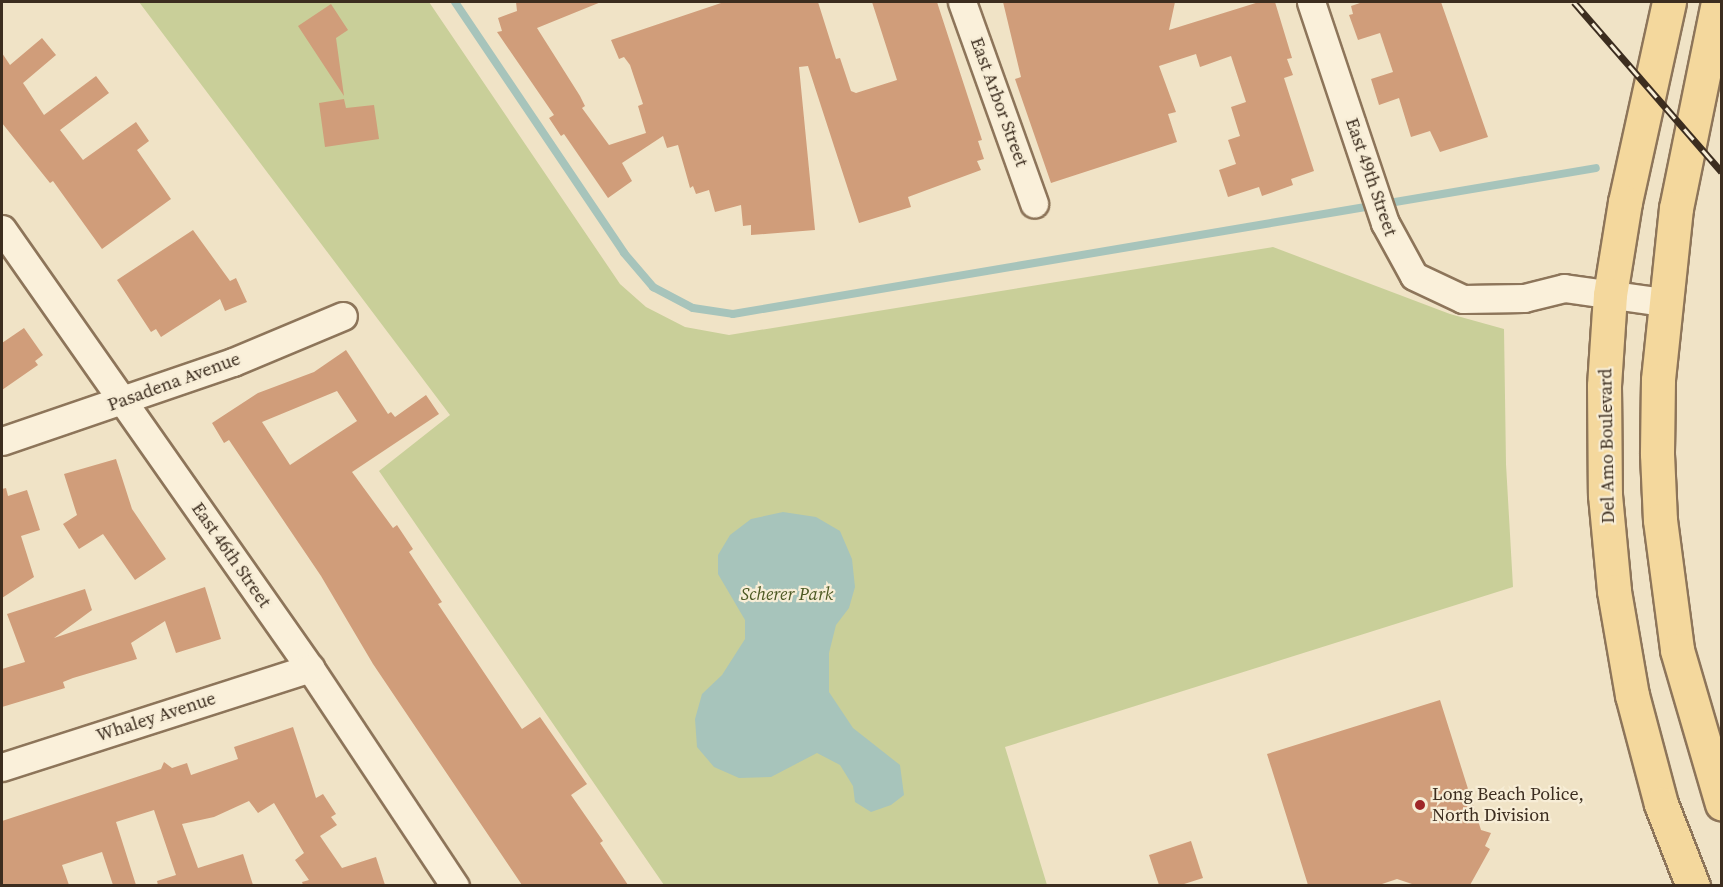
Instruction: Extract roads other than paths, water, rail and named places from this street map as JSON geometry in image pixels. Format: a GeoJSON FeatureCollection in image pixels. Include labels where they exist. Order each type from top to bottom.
{"type":"FeatureCollection","features":[{"type":"Feature","properties":{"kind":"main road","name":"Del Amo Boulevard"},"geometry":{"type":"LineString","coordinates":[[1669,2],[1625,202],[1610,295],[1604,386],[1605,495],[1614,591],[1644,746],[1693,885]]}},
{"type":"Feature","properties":{"kind":"main road"},"geometry":{"type":"LineString","coordinates":[[1718,2],[1676,208],[1664,302],[1658,380],[1661,530],[1677,650],[1722,804]]}},
{"type":"Feature","properties":{"kind":"street","name":"East Arbor Street"},"geometry":{"type":"LineString","coordinates":[[963,2],[1034,203]]}},
{"type":"Feature","properties":{"kind":"street","name":"East 49th Street"},"geometry":{"type":"LineString","coordinates":[[1311,2],[1385,223],[1414,276],[1436,290],[1463,299],[1524,298],[1564,288],[1664,302]]}},
{"type":"Feature","properties":{"kind":"street","name":"East 46th Street"},"geometry":{"type":"LineString","coordinates":[[2,229],[310,668],[455,885]]}},
{"type":"Feature","properties":{"kind":"street","name":"Pasadena Avenue"},"geometry":{"type":"LineString","coordinates":[[2,441],[123,401],[343,316]]}},
{"type":"Feature","properties":{"kind":"street","name":"Whaley Avenue"},"geometry":{"type":"LineString","coordinates":[[2,766],[310,668]]}},
{"type":"Feature","properties":{"kind":"water"},"geometry":{"type":"Polygon","coordinates":[[[783,512],[816,517],[840,531],[852,559],[855,587],[849,608],[836,625],[829,653],[829,692],[853,728],[900,765],[904,795],[891,805],[871,812],[855,802],[853,786],[840,765],[817,753],[771,777],[739,778],[714,767],[697,747],[695,719],[702,694],[722,675],[745,639],[745,620],[718,574],[718,555],[730,535],[751,519],[783,512]]]}},
{"type":"Feature","properties":{"kind":"waterway"},"geometry":{"type":"LineString","coordinates":[[455,2],[624,253],[653,287],[693,308],[733,314],[1596,168]]}},
{"type":"Feature","properties":{"kind":"railway"},"geometry":{"type":"LineString","coordinates":[[1574,2],[1722,172]]}},
{"type":"Feature","properties":{"kind":"place","name":"Long Beach Police, North Division"},"geometry":{"type":"Point","coordinates":[1420,805]}},
{"type":"Feature","properties":{"kind":"park label","name":"Scherer Park"},"geometry":{"type":"Point","coordinates":[787,594]}}]}
